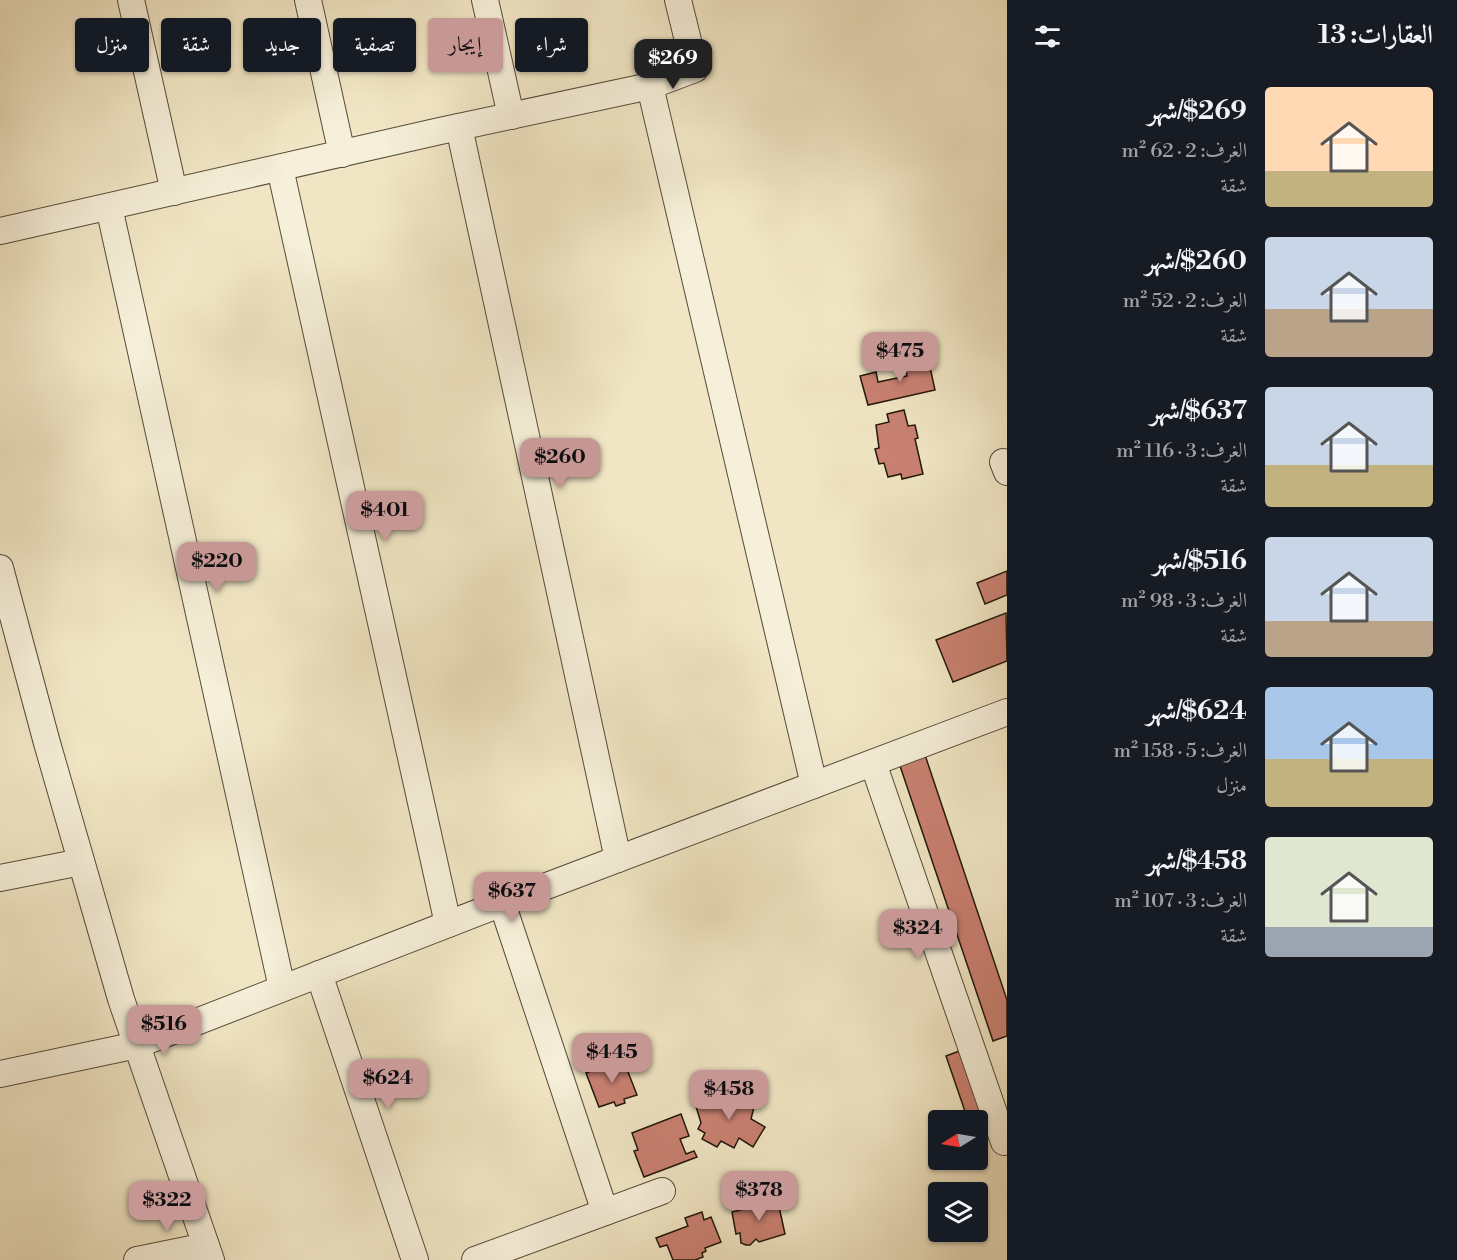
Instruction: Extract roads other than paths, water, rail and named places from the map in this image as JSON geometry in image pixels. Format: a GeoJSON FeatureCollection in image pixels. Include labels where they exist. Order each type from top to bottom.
{"type":"FeatureCollection","features":[{"type":"Feature","properties":{"kind":"street"},"geometry":{"type":"LineString","coordinates":[[130,0],[174,192]]}},
{"type":"Feature","properties":{"kind":"street"},"geometry":{"type":"LineString","coordinates":[[308,0],[342,154]]}},
{"type":"Feature","properties":{"kind":"street"},"geometry":{"type":"LineString","coordinates":[[485,0],[512,116]]}},
{"type":"Feature","properties":{"kind":"street"},"geometry":{"type":"LineString","coordinates":[[0,231],[650,86],[695,69],[678,0]]}},
{"type":"Feature","properties":{"kind":"street"},"geometry":{"type":"LineString","coordinates":[[650,86],[814,785]]}},
{"type":"Feature","properties":{"kind":"street"},"geometry":{"type":"LineString","coordinates":[[459,127],[618,859]]}},
{"type":"Feature","properties":{"kind":"street"},"geometry":{"type":"LineString","coordinates":[[280,168],[448,924]]}},
{"type":"Feature","properties":{"kind":"street"},"geometry":{"type":"LineString","coordinates":[[110,207],[282,988]]}},
{"type":"Feature","properties":{"kind":"street"},"geometry":{"type":"LineString","coordinates":[[0,568],[121,999],[209,1253],[137,1260]]}},
{"type":"Feature","properties":{"kind":"street"},"geometry":{"type":"LineString","coordinates":[[0,1074],[137,1045],[502,903],[1007,712]]}},
{"type":"Feature","properties":{"kind":"street"},"geometry":{"type":"LineString","coordinates":[[873,763],[1004,1142]]}},
{"type":"Feature","properties":{"kind":"street"},"geometry":{"type":"LineString","coordinates":[[0,878],[81,862]]}},
{"type":"Feature","properties":{"kind":"street"},"geometry":{"type":"LineString","coordinates":[[502,903],[605,1212]]}},
{"type":"Feature","properties":{"kind":"street"},"geometry":{"type":"LineString","coordinates":[[319,974],[415,1260]]}},
{"type":"Feature","properties":{"kind":"street"},"geometry":{"type":"LineString","coordinates":[[475,1260],[662,1191]]}}]}
